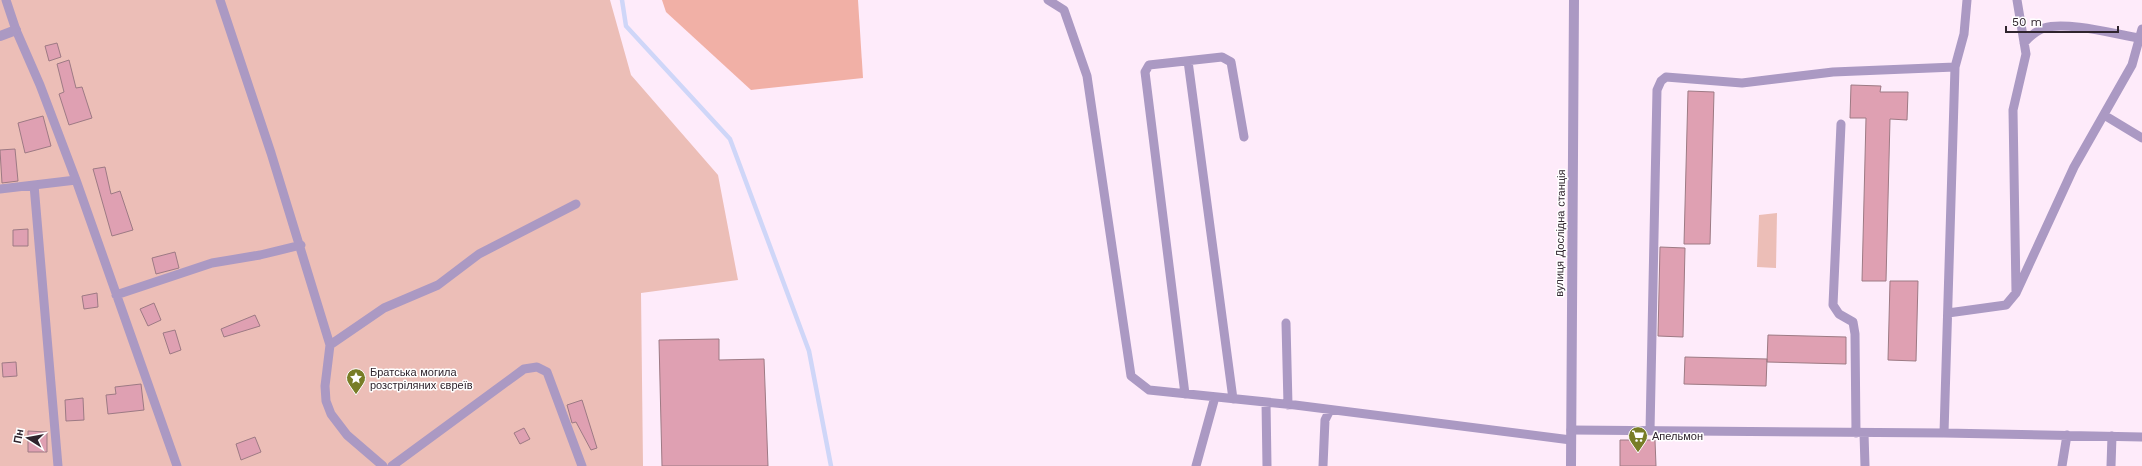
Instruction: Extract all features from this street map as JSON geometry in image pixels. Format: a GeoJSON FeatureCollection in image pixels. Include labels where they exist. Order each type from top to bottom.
{"type":"FeatureCollection","features":[{"type":"Feature","properties":{"kind":"street","name":"вулиця Дослідна станція"},"geometry":{"type":"LineString","coordinates":[[1571,466],[1574,0]]}},
{"type":"Feature","properties":{"kind":"street"},"geometry":{"type":"LineString","coordinates":[[0,36],[16,30]]}},
{"type":"Feature","properties":{"kind":"lane"},"geometry":{"type":"LineString","coordinates":[[6,0],[16,30],[40,85],[76,180],[177,466]]}},
{"type":"Feature","properties":{"kind":"lane"},"geometry":{"type":"LineString","coordinates":[[220,0],[301,245],[330,345],[325,386],[326,400],[331,414],[347,435],[383,466]]}},
{"type":"Feature","properties":{"kind":"lane"},"geometry":{"type":"LineString","coordinates":[[1048,0],[1064,10],[1087,76],[1131,376],[1149,390],[1571,435],[1650,431],[1860,433],[1944,432],[2142,437]]}},
{"type":"Feature","properties":{"kind":"lane"},"geometry":{"type":"LineString","coordinates":[[1944,432],[1955,67],[1964,34],[1967,0]]}},
{"type":"Feature","properties":{"kind":"lane"},"geometry":{"type":"LineString","coordinates":[[2016,293],[2013,110],[2026,54],[2017,0]]}},
{"type":"Feature","properties":{"kind":"lane"},"geometry":{"type":"LineString","coordinates":[[2024,43],[2031,35],[2044,28],[2062,26],[2140,38]]}},
{"type":"Feature","properties":{"kind":"lane"},"geometry":{"type":"LineString","coordinates":[[1948,313],[2006,305],[2016,293],[2074,167],[2132,65],[2142,29]]}},
{"type":"Feature","properties":{"kind":"lane"},"geometry":{"type":"LineString","coordinates":[[1185,394],[1145,72],[1149,65],[1222,57],[1231,62],[1244,137]]}},
{"type":"Feature","properties":{"kind":"lane"},"geometry":{"type":"LineString","coordinates":[[1188,61],[1232,399]]}},
{"type":"Feature","properties":{"kind":"lane"},"geometry":{"type":"LineString","coordinates":[[1650,431],[1657,90],[1661,81],[1666,77],[1742,83],[1833,72],[1955,67]]}},
{"type":"Feature","properties":{"kind":"lane"},"geometry":{"type":"LineString","coordinates":[[2104,115],[2142,138]]}},
{"type":"Feature","properties":{"kind":"lane"},"geometry":{"type":"LineString","coordinates":[[1841,124],[1833,304],[1839,314],[1853,322],[1855,334],[1860,433],[1865,466]]}},
{"type":"Feature","properties":{"kind":"lane"},"geometry":{"type":"LineString","coordinates":[[0,189],[76,180]]}},
{"type":"Feature","properties":{"kind":"lane"},"geometry":{"type":"LineString","coordinates":[[34,185],[58,466]]}},
{"type":"Feature","properties":{"kind":"lane"},"geometry":{"type":"LineString","coordinates":[[330,345],[384,308],[438,285],[479,254],[576,204]]}},
{"type":"Feature","properties":{"kind":"lane"},"geometry":{"type":"LineString","coordinates":[[116,295],[212,264],[260,255],[301,245]]}},
{"type":"Feature","properties":{"kind":"lane"},"geometry":{"type":"LineString","coordinates":[[1286,323],[1288,405]]}},
{"type":"Feature","properties":{"kind":"lane"},"geometry":{"type":"LineString","coordinates":[[392,466],[524,369],[537,367],[546,372],[582,466]]}},
{"type":"Feature","properties":{"kind":"lane"},"geometry":{"type":"LineString","coordinates":[[1196,466],[1215,397]]}},
{"type":"Feature","properties":{"kind":"lane"},"geometry":{"type":"LineString","coordinates":[[1266,402],[1267,466]]}},
{"type":"Feature","properties":{"kind":"lane"},"geometry":{"type":"LineString","coordinates":[[1323,466],[1325,420],[1330,410]]}},
{"type":"Feature","properties":{"kind":"lane"},"geometry":{"type":"LineString","coordinates":[[2062,466],[2067,435]]}},
{"type":"Feature","properties":{"kind":"lane"},"geometry":{"type":"LineString","coordinates":[[2111,466],[2112,436]]}},
{"type":"Feature","properties":{"kind":"shaded area"},"geometry":{"type":"Polygon","coordinates":[[[0,0],[610,0],[631,75],[718,175],[738,280],[641,293],[643,466],[0,466],[0,0]]]}},
{"type":"Feature","properties":{"kind":"shaded area"},"geometry":{"type":"Polygon","coordinates":[[[662,0],[858,0],[863,78],[751,90],[666,12],[662,0]]]}},
{"type":"Feature","properties":{"kind":"shaded area"},"geometry":{"type":"Polygon","coordinates":[[[1777,213],[1776,268],[1757,267],[1759,215],[1777,213]]]}},
{"type":"Feature","properties":{"kind":"building"},"geometry":{"type":"Polygon","coordinates":[[[57,43],[61,57],[49,61],[45,46],[57,43]]]}},
{"type":"Feature","properties":{"kind":"building"},"geometry":{"type":"Polygon","coordinates":[[[69,60],[76,88],[82,87],[92,118],[69,125],[59,94],[64,92],[57,64],[69,60]]]}},
{"type":"Feature","properties":{"kind":"building"},"geometry":{"type":"Polygon","coordinates":[[[1851,85],[1881,86],[1880,92],[1908,92],[1907,120],[1890,119],[1886,281],[1862,281],[1866,118],[1850,118],[1851,85]]]}},
{"type":"Feature","properties":{"kind":"building"},"geometry":{"type":"Polygon","coordinates":[[[1688,91],[1714,92],[1710,244],[1684,244],[1688,91]]]}},
{"type":"Feature","properties":{"kind":"building"},"geometry":{"type":"Polygon","coordinates":[[[43,116],[51,146],[25,153],[18,123],[43,116]]]}},
{"type":"Feature","properties":{"kind":"building"},"geometry":{"type":"Polygon","coordinates":[[[15,149],[18,181],[2,183],[0,150],[15,149]]]}},
{"type":"Feature","properties":{"kind":"building"},"geometry":{"type":"Polygon","coordinates":[[[105,167],[111,194],[120,191],[133,230],[112,236],[93,169],[105,167]]]}},
{"type":"Feature","properties":{"kind":"building"},"geometry":{"type":"Polygon","coordinates":[[[28,229],[28,246],[13,246],[13,230],[28,229]]]}},
{"type":"Feature","properties":{"kind":"building"},"geometry":{"type":"Polygon","coordinates":[[[1660,247],[1685,248],[1683,337],[1658,336],[1660,247]]]}},
{"type":"Feature","properties":{"kind":"building"},"geometry":{"type":"Polygon","coordinates":[[[175,252],[179,268],[156,274],[152,258],[175,252]]]}},
{"type":"Feature","properties":{"kind":"building"},"geometry":{"type":"Polygon","coordinates":[[[1890,281],[1918,281],[1916,361],[1888,360],[1890,281]]]}},
{"type":"Feature","properties":{"kind":"building"},"geometry":{"type":"Polygon","coordinates":[[[97,293],[98,307],[84,309],[82,296],[97,293]]]}},
{"type":"Feature","properties":{"kind":"building"},"geometry":{"type":"Polygon","coordinates":[[[154,303],[161,320],[148,326],[140,309],[154,303]]]}},
{"type":"Feature","properties":{"kind":"building"},"geometry":{"type":"Polygon","coordinates":[[[255,315],[260,326],[224,337],[221,329],[255,315]]]}},
{"type":"Feature","properties":{"kind":"building"},"geometry":{"type":"Polygon","coordinates":[[[175,330],[181,350],[170,354],[163,333],[175,330]]]}},
{"type":"Feature","properties":{"kind":"building"},"geometry":{"type":"Polygon","coordinates":[[[1768,335],[1846,337],[1846,364],[1767,362],[1768,335]]]}},
{"type":"Feature","properties":{"kind":"building"},"geometry":{"type":"Polygon","coordinates":[[[719,339],[719,360],[764,359],[768,466],[662,466],[659,340],[719,339]]]}},
{"type":"Feature","properties":{"kind":"building"},"geometry":{"type":"Polygon","coordinates":[[[1685,357],[1767,359],[1766,386],[1684,384],[1685,357]]]}},
{"type":"Feature","properties":{"kind":"building"},"geometry":{"type":"Polygon","coordinates":[[[16,362],[17,376],[3,377],[2,363],[16,362]]]}},
{"type":"Feature","properties":{"kind":"building"},"geometry":{"type":"Polygon","coordinates":[[[141,384],[144,410],[108,414],[106,395],[116,394],[115,387],[141,384]]]}},
{"type":"Feature","properties":{"kind":"building"},"geometry":{"type":"Polygon","coordinates":[[[83,398],[84,420],[66,421],[65,400],[83,398]]]}},
{"type":"Feature","properties":{"kind":"building"},"geometry":{"type":"Polygon","coordinates":[[[582,400],[597,448],[591,450],[576,422],[572,423],[567,405],[582,400]]]}},
{"type":"Feature","properties":{"kind":"building"},"geometry":{"type":"Polygon","coordinates":[[[524,428],[530,439],[520,444],[514,433],[524,428]]]}},
{"type":"Feature","properties":{"kind":"building"},"geometry":{"type":"Polygon","coordinates":[[[28,431],[47,432],[47,452],[28,452],[28,431]]]}},
{"type":"Feature","properties":{"kind":"building"},"geometry":{"type":"Polygon","coordinates":[[[255,437],[261,452],[241,460],[236,444],[255,437]]]}},
{"type":"Feature","properties":{"kind":"building","name":"Апельмон"},"geometry":{"type":"Polygon","coordinates":[[[1620,440],[1655,440],[1656,466],[1620,466],[1620,440]]]}},
{"type":"Feature","properties":{"kind":"waterway"},"geometry":{"type":"LineString","coordinates":[[622,0],[626,26],[730,139],[809,351],[831,466]]}},
{"type":"Feature","properties":{"kind":"place","name":"Братська могила розстріляних євреїв"},"geometry":{"type":"Point","coordinates":[356,395]}},
{"type":"Feature","properties":{"kind":"place","name":"Апельмон"},"geometry":{"type":"Point","coordinates":[1638,453]}}]}
